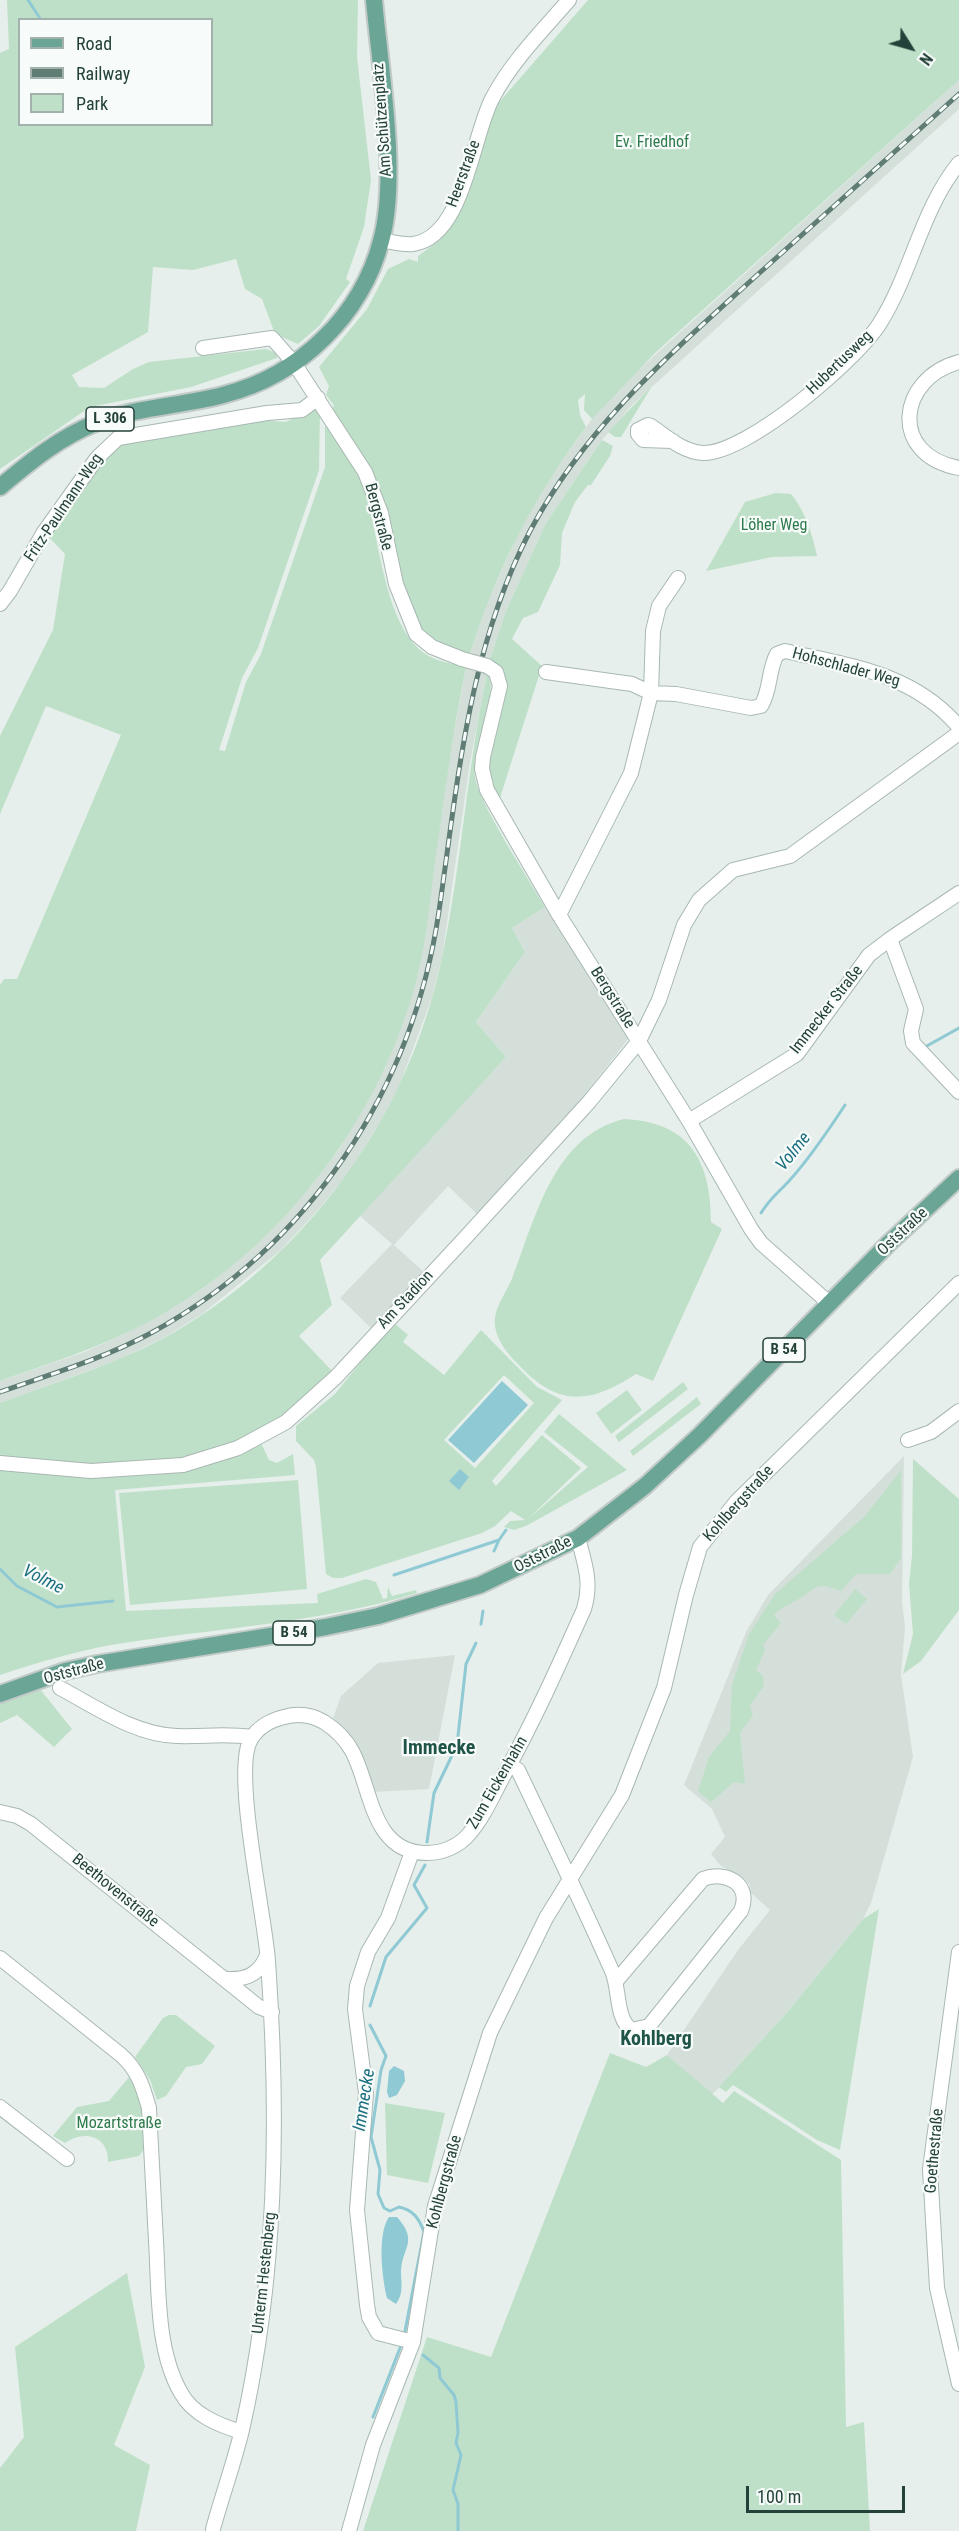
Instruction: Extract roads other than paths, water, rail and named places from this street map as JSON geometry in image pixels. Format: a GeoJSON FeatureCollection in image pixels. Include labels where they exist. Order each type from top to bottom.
{"type":"FeatureCollection","features":[{"type":"Feature","properties":{"kind":"main road","name":"Am Schützenplatz"},"geometry":{"type":"LineString","coordinates":[[374,0],[388,182],[382,240]]}},
{"type":"Feature","properties":{"kind":"main road","name":"L 306"},"geometry":{"type":"LineString","coordinates":[[0,487],[64,438],[100,422],[231,393],[261,382],[294,363],[320,343],[348,311],[363,286],[382,240]]}},
{"type":"Feature","properties":{"kind":"main road","name":"Oststraße"},"geometry":{"type":"LineString","coordinates":[[0,1694],[65,1671],[97,1664],[326,1627],[428,1603],[480,1585],[578,1538],[645,1486],[700,1435],[829,1303],[959,1178]]}},
{"type":"Feature","properties":{"kind":"street","name":"Heerstraße"},"geometry":{"type":"LineString","coordinates":[[382,240],[415,243],[425,240],[440,230],[459,198],[492,98],[503,79],[569,0]]}},
{"type":"Feature","properties":{"kind":"street","name":"Hubertusweg"},"geometry":{"type":"LineString","coordinates":[[673,441],[693,452],[723,450],[750,435],[828,380],[880,323],[934,203],[959,163]]}},
{"type":"Feature","properties":{"kind":"street"},"geometry":{"type":"LineString","coordinates":[[203,348],[272,338],[294,363]]}},
{"type":"Feature","properties":{"kind":"street","name":"Bergstraße"},"geometry":{"type":"LineString","coordinates":[[294,363],[356,454],[374,492],[393,574],[406,613],[416,634],[442,653],[487,666],[496,672],[500,686],[483,758],[484,781],[560,915],[689,1121],[722,1182],[761,1243],[829,1303]]}},
{"type":"Feature","properties":{"kind":"street"},"geometry":{"type":"LineString","coordinates":[[959,363],[942,367],[929,377],[913,402],[910,427],[922,453],[932,460],[959,468]]}},
{"type":"Feature","properties":{"kind":"street","name":"Fritz-Paulmann-Weg"},"geometry":{"type":"LineString","coordinates":[[0,604],[44,532],[78,483],[106,447],[118,438],[267,413],[302,410],[318,398]]}},
{"type":"Feature","properties":{"kind":"street"},"geometry":{"type":"LineString","coordinates":[[560,915],[631,773],[651,693],[653,631],[659,606],[678,578]]}},
{"type":"Feature","properties":{"kind":"street","name":"Hohschlader Weg"},"geometry":{"type":"LineString","coordinates":[[546,672],[632,684],[651,693],[676,694],[752,708],[761,706],[766,697],[772,664],[777,654],[785,651],[900,680],[928,698],[959,727]]}},
{"type":"Feature","properties":{"kind":"street"},"geometry":{"type":"LineString","coordinates":[[639,1041],[659,1000],[684,925],[699,900],[716,883],[733,870],[790,856],[959,733]]}},
{"type":"Feature","properties":{"kind":"street","name":"Immecker Straße"},"geometry":{"type":"LineString","coordinates":[[689,1121],[797,1054],[869,956],[890,939],[959,893]]}},
{"type":"Feature","properties":{"kind":"street"},"geometry":{"type":"LineString","coordinates":[[890,939],[916,1009],[911,1030],[913,1043],[959,1092]]}},
{"type":"Feature","properties":{"kind":"street","name":"Am Stadion"},"geometry":{"type":"LineString","coordinates":[[0,1463],[118,1471],[183,1465],[209,1458],[264,1436],[286,1422],[336,1377],[465,1238],[589,1102],[639,1041]]}},
{"type":"Feature","properties":{"kind":"street","name":"Kohlbergstraße"},"geometry":{"type":"LineString","coordinates":[[349,2531],[373,2445],[413,2342],[435,2206],[490,2033],[546,1918],[622,1794],[646,1740],[664,1688],[696,1559],[706,1538],[754,1484],[959,1283]]}},
{"type":"Feature","properties":{"kind":"street"},"geometry":{"type":"LineString","coordinates":[[908,1440],[931,1432],[959,1411]]}},
{"type":"Feature","properties":{"kind":"street","name":"Zum Eickenhahn"},"geometry":{"type":"LineString","coordinates":[[412,1852],[443,1851],[461,1842],[480,1818],[510,1765],[584,1609],[589,1577],[578,1538]]}},
{"type":"Feature","properties":{"kind":"street"},"geometry":{"type":"LineString","coordinates":[[60,1688],[121,1721],[154,1732],[176,1736],[224,1733],[252,1737],[274,1719],[291,1715],[306,1715],[330,1727],[352,1751],[378,1821],[394,1842],[412,1852],[396,1899],[364,1961],[357,1986],[355,2009],[366,2093],[357,2210],[368,2311],[378,2333],[413,2342]]}},
{"type":"Feature","properties":{"kind":"street","name":"Unterm Hestenberg"},"geometry":{"type":"LineString","coordinates":[[213,2529],[241,2432],[263,2308],[276,2136],[272,2012],[267,1952],[244,1788],[246,1751],[252,1737]]}},
{"type":"Feature","properties":{"kind":"street"},"geometry":{"type":"LineString","coordinates":[[510,1765],[518,1770],[617,1980],[620,2009],[627,2027],[632,2030],[649,2025],[741,1911],[745,1902],[743,1891],[727,1876],[715,1874],[703,1878],[617,1980]]}},
{"type":"Feature","properties":{"kind":"street","name":"Beethovenstraße"},"geometry":{"type":"LineString","coordinates":[[0,1812],[17,1816],[31,1824],[226,1979]]}},
{"type":"Feature","properties":{"kind":"street"},"geometry":{"type":"LineString","coordinates":[[226,1979],[245,1978],[255,1974],[263,1965],[267,1952]]}},
{"type":"Feature","properties":{"kind":"street","name":"Goethestraße"},"geometry":{"type":"LineString","coordinates":[[959,1952],[930,2169],[937,2288],[959,2384]]}},
{"type":"Feature","properties":{"kind":"street"},"geometry":{"type":"LineString","coordinates":[[0,1958],[121,2055],[134,2068],[142,2083],[149,2108],[158,2278],[163,2330],[171,2371],[182,2395],[192,2407],[217,2423],[241,2432]]}},
{"type":"Feature","properties":{"kind":"street"},"geometry":{"type":"LineString","coordinates":[[226,1979],[259,2007],[272,2012]]}},
{"type":"Feature","properties":{"kind":"street"},"geometry":{"type":"LineString","coordinates":[[0,2107],[67,2159]]}},
{"type":"Feature","properties":{"kind":"water"},"geometry":{"type":"Polygon","coordinates":[[[502,1381],[528,1405],[474,1463],[448,1440],[502,1381]]]}},
{"type":"Feature","properties":{"kind":"water"},"geometry":{"type":"Polygon","coordinates":[[[460,1469],[469,1477],[459,1490],[449,1481],[460,1469]]]}},
{"type":"Feature","properties":{"kind":"water"},"geometry":{"type":"Polygon","coordinates":[[[394,2066],[404,2071],[405,2081],[397,2095],[389,2098],[387,2092],[389,2071],[394,2066]]]}},
{"type":"Feature","properties":{"kind":"water"},"geometry":{"type":"Polygon","coordinates":[[[389,2217],[397,2217],[404,2226],[408,2239],[402,2263],[401,2292],[396,2304],[387,2298],[382,2268],[383,2234],[389,2217]]]}},
{"type":"Feature","properties":{"kind":"waterway"},"geometry":{"type":"LineString","coordinates":[[28,0],[40,18]]}},
{"type":"Feature","properties":{"kind":"waterway","name":"Volme"},"geometry":{"type":"LineString","coordinates":[[925,1047],[959,1028]]}},
{"type":"Feature","properties":{"kind":"waterway","name":"Volme"},"geometry":{"type":"LineString","coordinates":[[761,1213],[804,1163],[845,1105]]}},
{"type":"Feature","properties":{"kind":"waterway","name":"Volme"},"geometry":{"type":"LineString","coordinates":[[394,1575],[499,1540],[506,1530]]}},
{"type":"Feature","properties":{"kind":"waterway","name":"Immecke"},"geometry":{"type":"LineString","coordinates":[[494,1551],[499,1540]]}},
{"type":"Feature","properties":{"kind":"waterway","name":"Volme"},"geometry":{"type":"LineString","coordinates":[[0,1569],[17,1586],[57,1607],[113,1601]]}},
{"type":"Feature","properties":{"kind":"waterway","name":"Immecke"},"geometry":{"type":"LineString","coordinates":[[481,1624],[483,1611]]}},
{"type":"Feature","properties":{"kind":"waterway","name":"Immecke"},"geometry":{"type":"LineString","coordinates":[[427,1842],[434,1793],[457,1745],[466,1664],[476,1643]]}},
{"type":"Feature","properties":{"kind":"waterway","name":"Immecke"},"geometry":{"type":"LineString","coordinates":[[370,2006],[386,1957],[427,1908],[414,1885],[425,1865]]}},
{"type":"Feature","properties":{"kind":"waterway","name":"Immecke"},"geometry":{"type":"LineString","coordinates":[[370,2025],[386,2056],[381,2070],[371,2137],[380,2170],[378,2194],[384,2208],[390,2211],[399,2207],[412,2213],[418,2219],[424,2232],[405,2331]]}},
{"type":"Feature","properties":{"kind":"waterway"},"geometry":{"type":"LineString","coordinates":[[373,2417],[400,2348]]}},
{"type":"Feature","properties":{"kind":"waterway","name":"Immecke"},"geometry":{"type":"LineString","coordinates":[[423,2355],[439,2368],[440,2378],[454,2395],[456,2402],[458,2433],[456,2443],[461,2455],[453,2490],[458,2504],[458,2531]]}},
{"type":"Feature","properties":{"kind":"railway"},"geometry":{"type":"LineString","coordinates":[[0,1392],[114,1351],[151,1333],[208,1297],[259,1255],[305,1208],[345,1156],[378,1100],[405,1040],[426,977],[439,911],[468,717],[492,623],[509,576],[530,531],[552,493],[577,458],[603,425],[660,364],[959,94]]}},
{"type":"Feature","properties":{"kind":"district","name":"Immecke"},"geometry":{"type":"Point","coordinates":[439,1749]}},
{"type":"Feature","properties":{"kind":"district","name":"Kohlberg"},"geometry":{"type":"Point","coordinates":[656,2040]}},
{"type":"Feature","properties":{"kind":"park label","name":"Ev. Friedhof"},"geometry":{"type":"Point","coordinates":[652,143]}},
{"type":"Feature","properties":{"kind":"park label","name":"Löher Weg"},"geometry":{"type":"Point","coordinates":[774,526]}},
{"type":"Feature","properties":{"kind":"park label","name":"Mozartstraße"},"geometry":{"type":"Point","coordinates":[119,2124]}}]}
